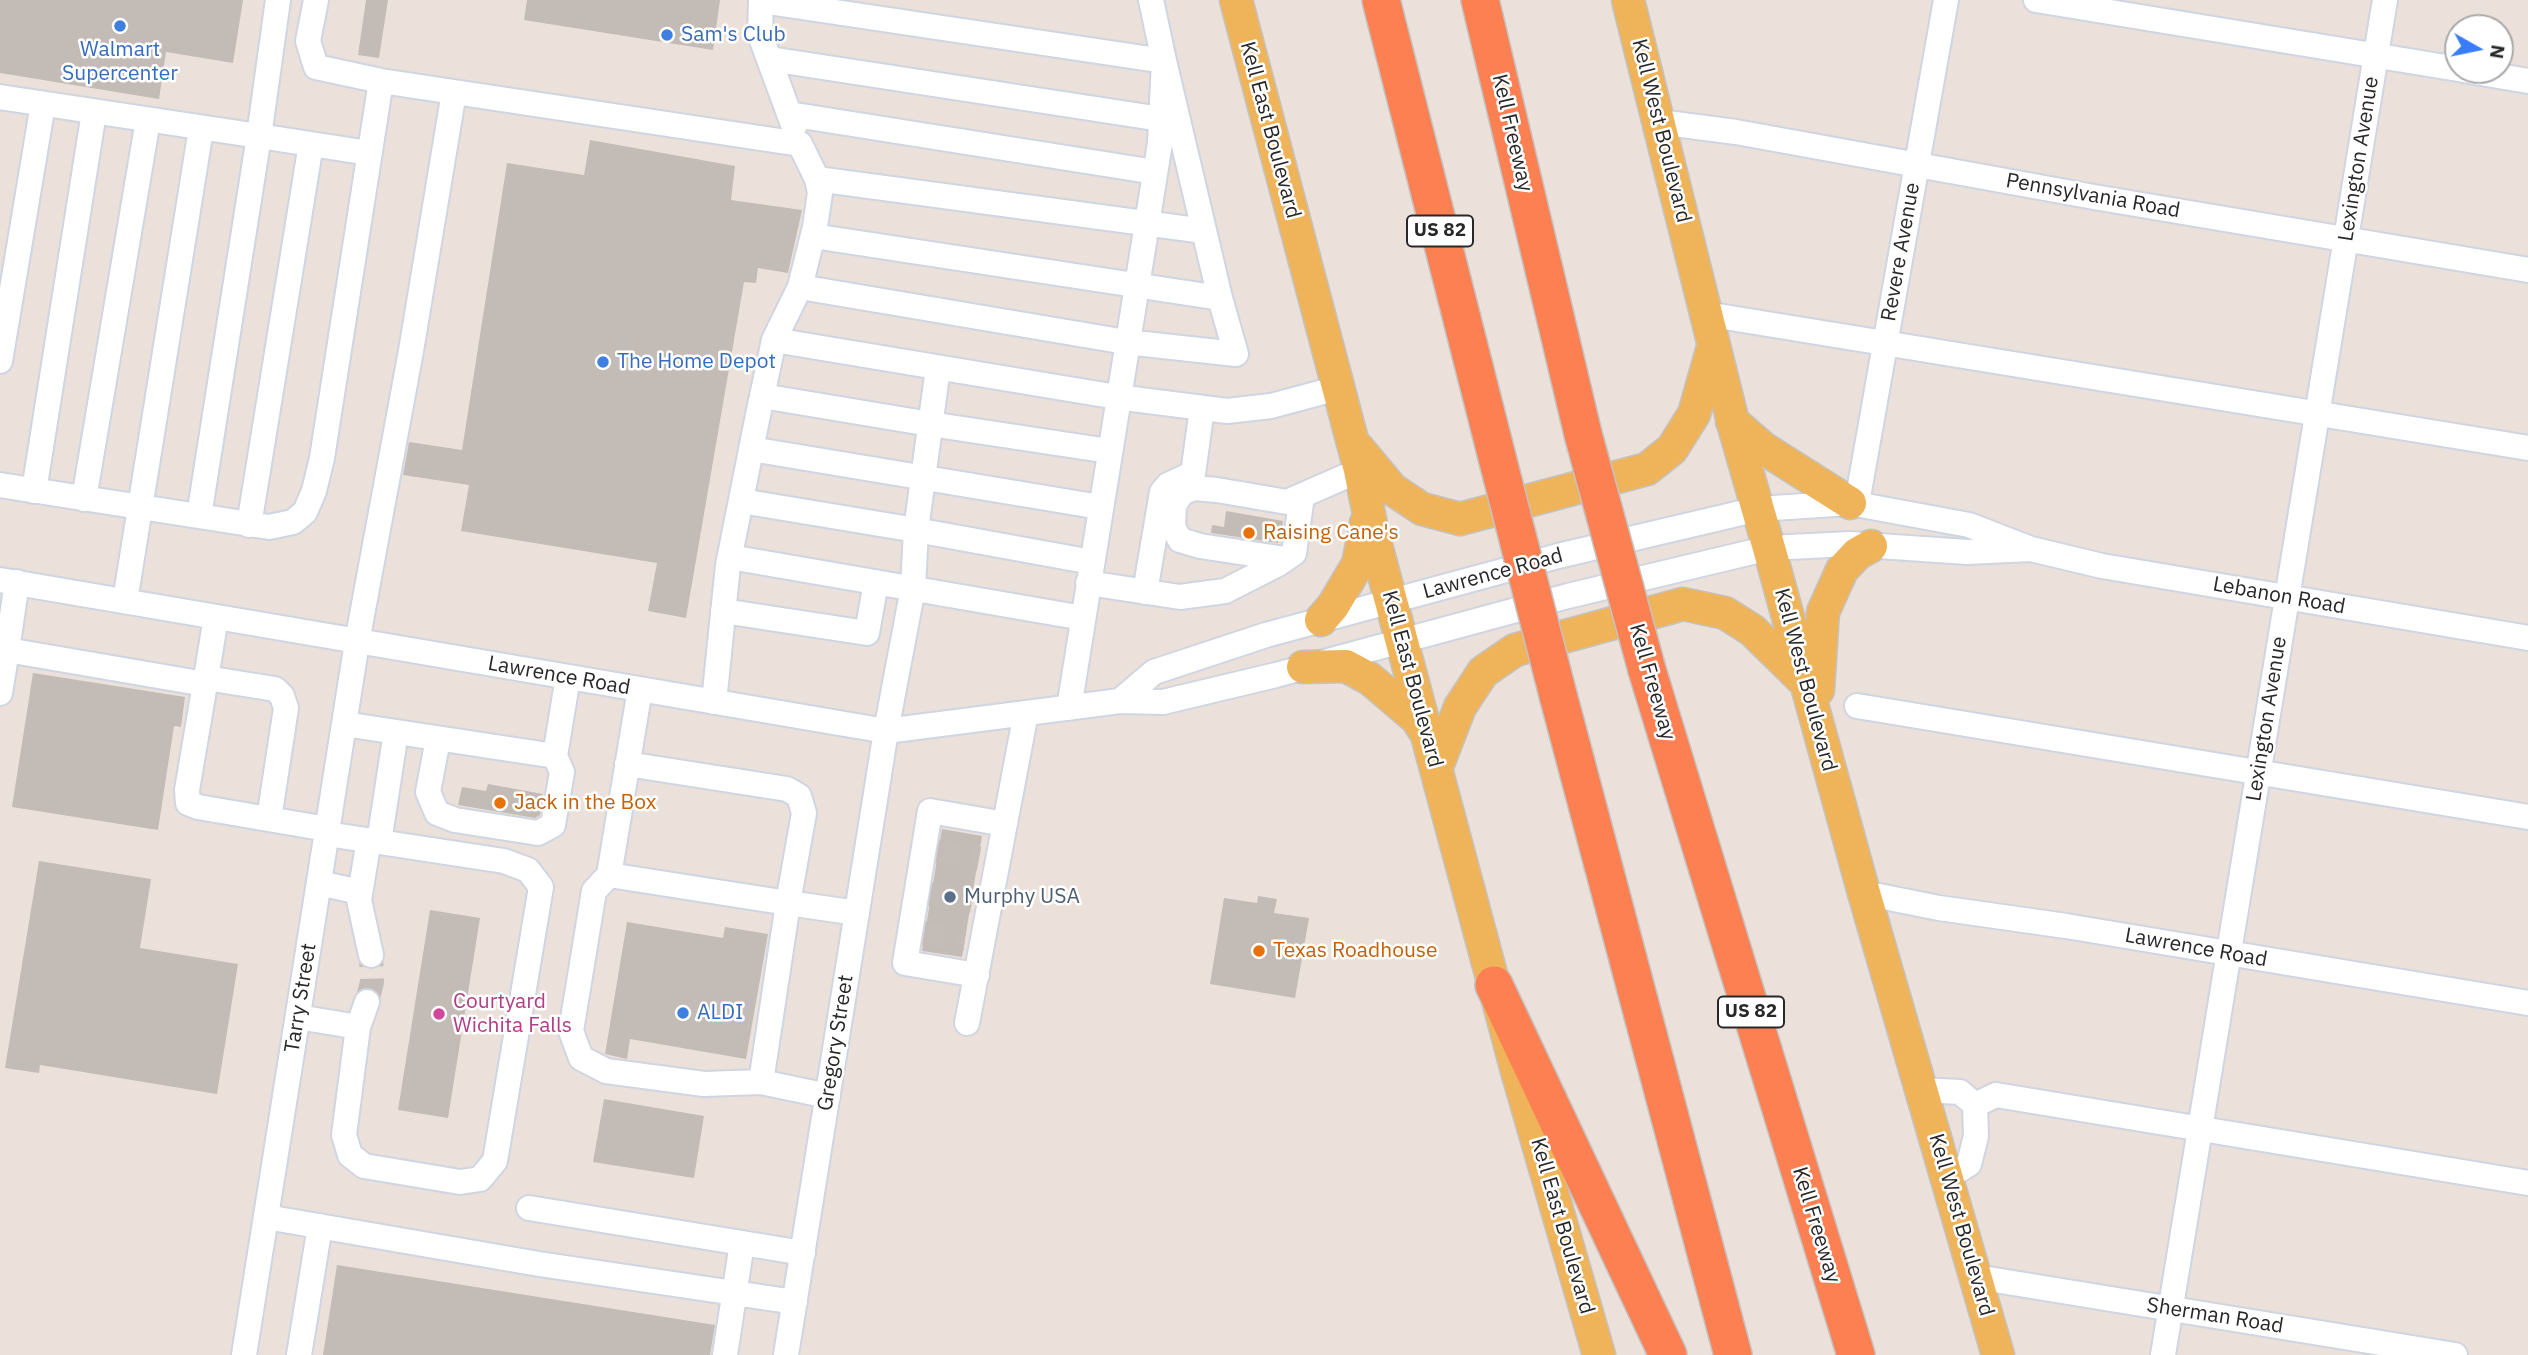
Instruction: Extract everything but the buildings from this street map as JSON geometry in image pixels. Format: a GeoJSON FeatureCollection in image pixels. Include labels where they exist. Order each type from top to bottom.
{"type":"FeatureCollection","features":[{"type":"Feature","properties":{"kind":"highway","name":"US 82"},"geometry":{"type":"LineString","coordinates":[[1381,0],[1558,695],[1733,1355]]}},
{"type":"Feature","properties":{"kind":"highway","name":"Kell Freeway"},"geometry":{"type":"LineString","coordinates":[[1480,0],[1583,434],[1647,670],[1856,1355]]}},
{"type":"Feature","properties":{"kind":"highway"},"geometry":{"type":"LineString","coordinates":[[1494,985],[1668,1355]]}},
{"type":"Feature","properties":{"kind":"main road","name":"Kell East Boulevard"},"geometry":{"type":"LineString","coordinates":[[1236,0],[1427,736],[1494,985],[1599,1355]]}},
{"type":"Feature","properties":{"kind":"main road","name":"Kell West Boulevard"},"geometry":{"type":"LineString","coordinates":[[1628,0],[1732,421],[1864,893],[1998,1355]]}},
{"type":"Feature","properties":{"kind":"main road"},"geometry":{"type":"LineString","coordinates":[[1356,455],[1392,489],[1422,509],[1460,519],[1647,469],[1672,449],[1694,415],[1714,345]]}},
{"type":"Feature","properties":{"kind":"main road"},"geometry":{"type":"LineString","coordinates":[[1732,421],[1763,448],[1853,503]]}},
{"type":"Feature","properties":{"kind":"main road"},"geometry":{"type":"LineString","coordinates":[[1321,620],[1333,606],[1358,564],[1368,511]]}},
{"type":"Feature","properties":{"kind":"main road"},"geometry":{"type":"LineString","coordinates":[[1817,723],[1823,612],[1842,570],[1857,554],[1871,546]]}},
{"type":"Feature","properties":{"kind":"main road"},"geometry":{"type":"LineString","coordinates":[[1436,769],[1460,707],[1483,672],[1504,657],[1515,650],[1683,604],[1725,612],[1752,630],[1806,683]]}},
{"type":"Feature","properties":{"kind":"main road"},"geometry":{"type":"LineString","coordinates":[[1303,667],[1346,666],[1370,679],[1417,719],[1427,736]]}},
{"type":"Feature","properties":{"kind":"street"},"geometry":{"type":"LineString","coordinates":[[199,516],[278,0]]}},
{"type":"Feature","properties":{"kind":"street"},"geometry":{"type":"LineString","coordinates":[[316,0],[308,41],[316,67],[381,81],[800,144]]}},
{"type":"Feature","properties":{"kind":"street"},"geometry":{"type":"LineString","coordinates":[[714,702],[730,557],[762,396],[774,340],[800,287],[813,236],[820,193],[817,179],[800,144],[760,35],[761,0],[1164,61]]}},
{"type":"Feature","properties":{"kind":"street","name":"Revere Avenue"},"geometry":{"type":"LineString","coordinates":[[1853,503],[1885,343],[1946,0]]}},
{"type":"Feature","properties":{"kind":"street"},"geometry":{"type":"LineString","coordinates":[[2036,0],[2444,67]]}},
{"type":"Feature","properties":{"kind":"street","name":"Lexington Avenue"},"geometry":{"type":"LineString","coordinates":[[2163,1355],[2385,0]]}},
{"type":"Feature","properties":{"kind":"street"},"geometry":{"type":"LineString","coordinates":[[800,287],[1126,342],[1236,354],[1203,231],[1164,61],[1146,1]]}},
{"type":"Feature","properties":{"kind":"street"},"geometry":{"type":"LineString","coordinates":[[770,59],[1161,119]]}},
{"type":"Feature","properties":{"kind":"street"},"geometry":{"type":"LineString","coordinates":[[1069,708],[1160,143],[1164,61]]}},
{"type":"Feature","properties":{"kind":"street"},"geometry":{"type":"LineString","coordinates":[[0,485],[269,527],[293,522],[305,512],[314,491],[322,458],[381,81]]}},
{"type":"Feature","properties":{"kind":"street","name":"Tarry Street"},"geometry":{"type":"LineString","coordinates":[[244,1355],[357,642],[411,351],[454,92]]}},
{"type":"Feature","properties":{"kind":"street"},"geometry":{"type":"LineString","coordinates":[[0,97],[369,153]]}},
{"type":"Feature","properties":{"kind":"street"},"geometry":{"type":"LineString","coordinates":[[0,361],[43,104]]}},
{"type":"Feature","properties":{"kind":"street"},"geometry":{"type":"LineString","coordinates":[[34,491],[94,112]]}},
{"type":"Feature","properties":{"kind":"street"},"geometry":{"type":"LineString","coordinates":[[789,114],[1154,172]]}},
{"type":"Feature","properties":{"kind":"street"},"geometry":{"type":"LineString","coordinates":[[84,499],[148,120]]}},
{"type":"Feature","properties":{"kind":"street","name":"Pennsylvania Road"},"geometry":{"type":"LineString","coordinates":[[1659,122],[1736,132],[2528,270]]}},
{"type":"Feature","properties":{"kind":"street"},"geometry":{"type":"LineString","coordinates":[[125,601],[201,128]]}},
{"type":"Feature","properties":{"kind":"street"},"geometry":{"type":"LineString","coordinates":[[249,524],[311,144]]}},
{"type":"Feature","properties":{"kind":"street"},"geometry":{"type":"LineString","coordinates":[[817,179],[1203,231]]}},
{"type":"Feature","properties":{"kind":"street"},"geometry":{"type":"LineString","coordinates":[[813,236],[1220,298]]}},
{"type":"Feature","properties":{"kind":"street"},"geometry":{"type":"LineString","coordinates":[[1706,314],[2528,447]]}},
{"type":"Feature","properties":{"kind":"street"},"geometry":{"type":"LineString","coordinates":[[774,340],[1117,397],[1227,411],[1271,406],[1338,388]]}},
{"type":"Feature","properties":{"kind":"street","name":"Gregory Street"},"geometry":{"type":"LineString","coordinates":[[786,1355],[886,731],[913,588],[916,530],[938,368]]}},
{"type":"Feature","properties":{"kind":"street"},"geometry":{"type":"LineString","coordinates":[[762,396],[1109,451]]}},
{"type":"Feature","properties":{"kind":"street"},"geometry":{"type":"LineString","coordinates":[[1193,474],[1202,408]]}},
{"type":"Feature","properties":{"kind":"street"},"geometry":{"type":"LineString","coordinates":[[751,449],[1100,507]]}},
{"type":"Feature","properties":{"kind":"street"},"geometry":{"type":"LineString","coordinates":[[1285,559],[1200,546],[1180,540],[1173,527],[1174,505],[1182,493],[1194,488],[1287,502],[1302,496],[1356,455]]}},
{"type":"Feature","properties":{"kind":"street"},"geometry":{"type":"LineString","coordinates":[[1145,592],[1161,492],[1168,485],[1193,474],[1302,496]]}},
{"type":"Feature","properties":{"kind":"street"},"geometry":{"type":"LineString","coordinates":[[741,501],[916,530],[1090,572],[1145,592],[1180,597],[1225,591],[1294,553],[1302,496]]}},
{"type":"Feature","properties":{"kind":"street","name":"Lebanon Road"},"geometry":{"type":"LineString","coordinates":[[1758,509],[1853,503],[1969,524],[2031,549],[2102,566],[2528,638]]}},
{"type":"Feature","properties":{"kind":"street","name":"Lawrence Road"},"geometry":{"type":"LineString","coordinates":[[1120,701],[1154,672],[1266,635],[1558,556],[1758,509]]}},
{"type":"Feature","properties":{"kind":"street","name":"Lebanon Road"},"geometry":{"type":"LineString","coordinates":[[1769,548],[1850,544],[1967,552],[2031,549]]}},
{"type":"Feature","properties":{"kind":"street","name":"Lawrence Road"},"geometry":{"type":"LineString","coordinates":[[9,581],[886,731],[1120,701],[1163,702],[1568,596],[1769,548]]}},
{"type":"Feature","properties":{"kind":"street"},"geometry":{"type":"LineString","coordinates":[[730,557],[1083,618]]}},
{"type":"Feature","properties":{"kind":"street"},"geometry":{"type":"LineString","coordinates":[[0,693],[9,581]]}},
{"type":"Feature","properties":{"kind":"street"},"geometry":{"type":"LineString","coordinates":[[723,611],[867,633],[876,582]]}},
{"type":"Feature","properties":{"kind":"street"},"geometry":{"type":"LineString","coordinates":[[216,617],[187,790],[188,803],[374,841],[504,861],[528,870],[541,887],[495,1161],[480,1179],[460,1182],[364,1166],[350,1155],[344,1135],[358,1027],[368,1002]]}},
{"type":"Feature","properties":{"kind":"street"},"geometry":{"type":"LineString","coordinates":[[4,653],[275,689],[282,696],[286,708],[269,820]]}},
{"type":"Feature","properties":{"kind":"street"},"geometry":{"type":"LineString","coordinates":[[438,739],[428,792],[437,813],[455,820],[538,833],[553,825],[562,772],[555,756],[568,677]]}},
{"type":"Feature","properties":{"kind":"street"},"geometry":{"type":"LineString","coordinates":[[640,690],[609,875],[594,891],[571,1031],[581,1058],[606,1071],[704,1084],[761,1082],[828,1096]]}},
{"type":"Feature","properties":{"kind":"street"},"geometry":{"type":"LineString","coordinates":[[1857,706],[2528,817]]}},
{"type":"Feature","properties":{"kind":"street"},"geometry":{"type":"LineString","coordinates":[[967,1023],[977,975],[974,941],[988,861],[1005,824],[1026,713]]}},
{"type":"Feature","properties":{"kind":"street"},"geometry":{"type":"LineString","coordinates":[[344,724],[555,756]]}},
{"type":"Feature","properties":{"kind":"street"},"geometry":{"type":"LineString","coordinates":[[371,955],[359,900],[360,891],[374,841],[396,732]]}},
{"type":"Feature","properties":{"kind":"street"},"geometry":{"type":"LineString","coordinates":[[627,764],[787,789],[799,796],[804,813],[761,1082]]}},
{"type":"Feature","properties":{"kind":"street"},"geometry":{"type":"LineString","coordinates":[[977,975],[905,963],[916,932],[923,893],[930,850],[930,811],[1005,824]]}},
{"type":"Feature","properties":{"kind":"street"},"geometry":{"type":"LineString","coordinates":[[609,875],[857,913]]}},
{"type":"Feature","properties":{"kind":"street"},"geometry":{"type":"LineString","coordinates":[[319,883],[360,891]]}},
{"type":"Feature","properties":{"kind":"street","name":"Lawrence Road"},"geometry":{"type":"LineString","coordinates":[[1864,893],[1939,908],[2066,926],[2528,1003]]}},
{"type":"Feature","properties":{"kind":"street"},"geometry":{"type":"LineString","coordinates":[[298,1017],[358,1027]]}},
{"type":"Feature","properties":{"kind":"street"},"geometry":{"type":"LineString","coordinates":[[1921,1090],[1960,1092],[1975,1105],[1976,1136],[1969,1164],[1947,1178]]}},
{"type":"Feature","properties":{"kind":"street"},"geometry":{"type":"LineString","coordinates":[[1975,1105],[1996,1095],[2528,1183]]}},
{"type":"Feature","properties":{"kind":"street"},"geometry":{"type":"LineString","coordinates":[[528,1208],[803,1252]]}},
{"type":"Feature","properties":{"kind":"street"},"geometry":{"type":"LineString","coordinates":[[266,1217],[540,1264],[795,1302]]}},
{"type":"Feature","properties":{"kind":"street"},"geometry":{"type":"LineString","coordinates":[[299,1355],[320,1226]]}},
{"type":"Feature","properties":{"kind":"street"},"geometry":{"type":"LineString","coordinates":[[724,1355],[742,1243]]}},
{"type":"Feature","properties":{"kind":"street","name":"Sherman Road"},"geometry":{"type":"LineString","coordinates":[[1976,1277],[2455,1355]]}},
{"type":"Feature","properties":{"kind":"tunnel"},"geometry":{"type":"LineString","coordinates":[[936,851],[979,859]]}},
{"type":"Feature","properties":{"kind":"tunnel"},"geometry":{"type":"LineString","coordinates":[[929,894],[972,901]]}},
{"type":"Feature","properties":{"kind":"tunnel"},"geometry":{"type":"LineString","coordinates":[[922,933],[965,939]]}},
{"type":"Feature","properties":{"kind":"tunnel"},"geometry":{"type":"LineString","coordinates":[[367,1002],[372,982],[371,955]]}},
{"type":"Feature","properties":{"kind":"place","name":"Walmart Supercenter"},"geometry":{"type":"Point","coordinates":[120,26]}},
{"type":"Feature","properties":{"kind":"place","name":"Sam's Club"},"geometry":{"type":"Point","coordinates":[667,35]}},
{"type":"Feature","properties":{"kind":"place","name":"The Home Depot"},"geometry":{"type":"Point","coordinates":[603,362]}},
{"type":"Feature","properties":{"kind":"place","name":"Raising Cane's"},"geometry":{"type":"Point","coordinates":[1249,533]}},
{"type":"Feature","properties":{"kind":"place","name":"Jack in the Box"},"geometry":{"type":"Point","coordinates":[500,803]}},
{"type":"Feature","properties":{"kind":"place","name":"Murphy USA"},"geometry":{"type":"Point","coordinates":[950,897]}},
{"type":"Feature","properties":{"kind":"place","name":"Texas Roadhouse"},"geometry":{"type":"Point","coordinates":[1259,951]}},
{"type":"Feature","properties":{"kind":"place","name":"ALDI"},"geometry":{"type":"Point","coordinates":[683,1013]}},
{"type":"Feature","properties":{"kind":"place","name":"Courtyard Wichita Falls"},"geometry":{"type":"Point","coordinates":[439,1014]}}]}
